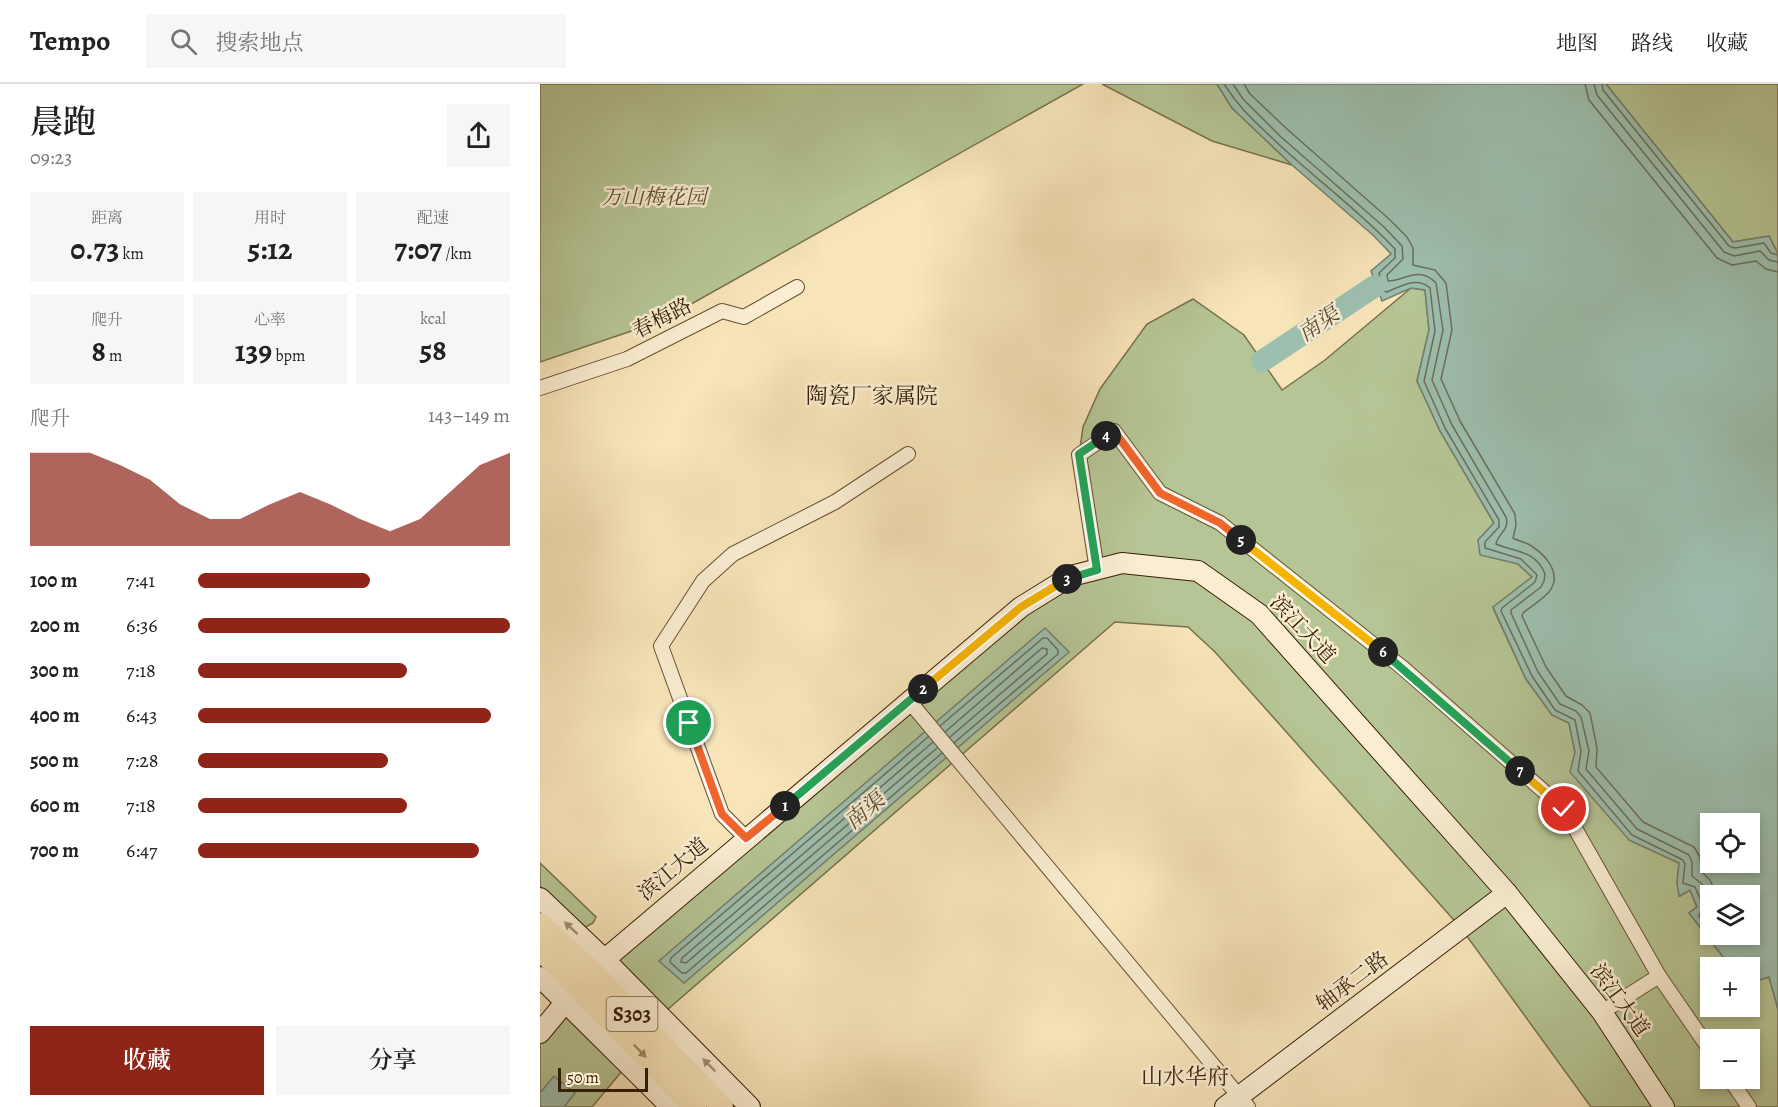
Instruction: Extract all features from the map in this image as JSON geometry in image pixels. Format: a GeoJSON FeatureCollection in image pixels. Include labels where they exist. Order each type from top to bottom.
{"type":"FeatureCollection","features":[{"type":"Feature","properties":{"kind":"main road","name":"S303"},"geometry":{"type":"LineString","coordinates":[[540,924],[584,979],[695,1107]]}},
{"type":"Feature","properties":{"kind":"main road","name":"S303"},"geometry":{"type":"LineString","coordinates":[[540,950],[584,979],[722,1107]]}},
{"type":"Feature","properties":{"kind":"street","name":"春梅路"},"geometry":{"type":"LineString","coordinates":[[540,388],[627,359],[722,311],[744,317],[797,287]]}},
{"type":"Feature","properties":{"kind":"street"},"geometry":{"type":"LineString","coordinates":[[1097,570],[1079,454],[1114,431],[1160,493],[1220,523],[1403,668],[1564,809],[1659,976],[1700,1035]]}},
{"type":"Feature","properties":{"kind":"street"},"geometry":{"type":"LineString","coordinates":[[746,838],[722,814],[661,646],[703,581],[733,554],[835,502],[908,454]]}},
{"type":"Feature","properties":{"kind":"street","name":"滨江大道"},"geometry":{"type":"LineString","coordinates":[[540,1033],[584,979],[746,838],[911,704],[1021,607],[1071,576],[1122,564],[1198,571],[1259,614],[1508,893],[1602,1012],[1664,1107]]}},
{"type":"Feature","properties":{"kind":"street"},"geometry":{"type":"LineString","coordinates":[[911,704],[1238,1103]]}},
{"type":"Feature","properties":{"kind":"street","name":"轴承二路"},"geometry":{"type":"LineString","coordinates":[[1238,1103],[1508,893]]}},
{"type":"Feature","properties":{"kind":"street"},"geometry":{"type":"LineString","coordinates":[[540,898],[584,979],[671,1107]]}},
{"type":"Feature","properties":{"kind":"street"},"geometry":{"type":"LineString","coordinates":[[1602,1012],[1659,976]]}},
{"type":"Feature","properties":{"kind":"street"},"geometry":{"type":"LineString","coordinates":[[540,977],[584,979],[750,1107]]}},
{"type":"Feature","properties":{"kind":"street"},"geometry":{"type":"LineString","coordinates":[[1737,1089],[1749,1107]]}},
{"type":"Feature","properties":{"kind":"green space","name":"万山梅花园"},"geometry":{"type":"Polygon","coordinates":[[[540,84],[1083,84],[661,321],[540,362],[540,84]]]}},
{"type":"Feature","properties":{"kind":"green space"},"geometry":{"type":"Polygon","coordinates":[[[1102,84],[1217,84],[1232,108],[1292,165],[1212,141],[1102,84]]]}},
{"type":"Feature","properties":{"kind":"green space"},"geometry":{"type":"Polygon","coordinates":[[[1606,84],[1778,84],[1778,254],[1769,236],[1733,242],[1606,84]]]}},
{"type":"Feature","properties":{"kind":"green space"},"geometry":{"type":"Polygon","coordinates":[[[1411,288],[1425,290],[1429,330],[1417,381],[1440,431],[1494,523],[1478,540],[1518,564],[1532,577],[1493,608],[1526,679],[1552,715],[1569,723],[1575,752],[1629,840],[1679,863],[1677,883],[1680,896],[1690,890],[1697,907],[1689,913],[1700,927],[1700,945],[1714,945],[1723,957],[1700,957],[1700,1017],[1760,1017],[1760,980],[1769,977],[1778,1009],[1778,1107],[1591,1107],[1461,928],[1215,652],[1188,627],[1115,622],[660,1016],[604,959],[1021,607],[1097,570],[1079,455],[1083,427],[1100,389],[1147,324],[1193,299],[1244,335],[1282,390],[1325,360],[1411,288]]]}},
{"type":"Feature","properties":{"kind":"green space"},"geometry":{"type":"Polygon","coordinates":[[[540,863],[596,917],[593,923],[586,927],[575,922],[540,886],[540,863]]]}},
{"type":"Feature","properties":{"kind":"green space"},"geometry":{"type":"Polygon","coordinates":[[[566,1002],[628,1064],[592,1107],[540,1107],[540,1033],[566,1002]]]}},
{"type":"Feature","properties":{"kind":"water"},"geometry":{"type":"Polygon","coordinates":[[[1217,84],[1606,84],[1733,242],[1769,236],[1778,254],[1778,1009],[1769,977],[1760,980],[1760,957],[1723,957],[1714,945],[1760,945],[1760,885],[1700,885],[1700,927],[1689,913],[1697,907],[1690,890],[1679,896],[1677,883],[1679,863],[1629,840],[1570,772],[1575,752],[1569,723],[1552,715],[1526,679],[1493,607],[1532,577],[1518,564],[1480,555],[1478,540],[1494,523],[1440,431],[1417,381],[1429,330],[1425,290],[1411,288],[1382,301],[1371,271],[1391,254],[1374,236],[1292,165],[1232,108],[1217,84]]]}},
{"type":"Feature","properties":{"kind":"water","name":"南渠"},"geometry":{"type":"Polygon","coordinates":[[[1045,628],[1069,652],[684,983],[659,961],[1045,628]]]}},
{"type":"Feature","properties":{"kind":"water"},"geometry":{"type":"Polygon","coordinates":[[[554,1076],[575,1093],[564,1107],[540,1107],[540,1093],[554,1076]]]}},
{"type":"Feature","properties":{"kind":"waterway","name":"南渠"},"geometry":{"type":"LineString","coordinates":[[1262,361],[1375,286]]}},
{"type":"Feature","properties":{"kind":"district","name":"陶瓷厂家属院"},"geometry":{"type":"Point","coordinates":[872,395]}},
{"type":"Feature","properties":{"kind":"district","name":"山水华府"},"geometry":{"type":"Point","coordinates":[1185,1076]}},
{"type":"Feature","properties":{"kind":"route"},"geometry":{"type":"LineString","coordinates":[[689,723],[722,814],[746,838],[1021,607],[1071,576],[1097,570],[1079,454],[1114,431],[1160,493],[1220,523],[1403,668],[1564,809]]}}]}
